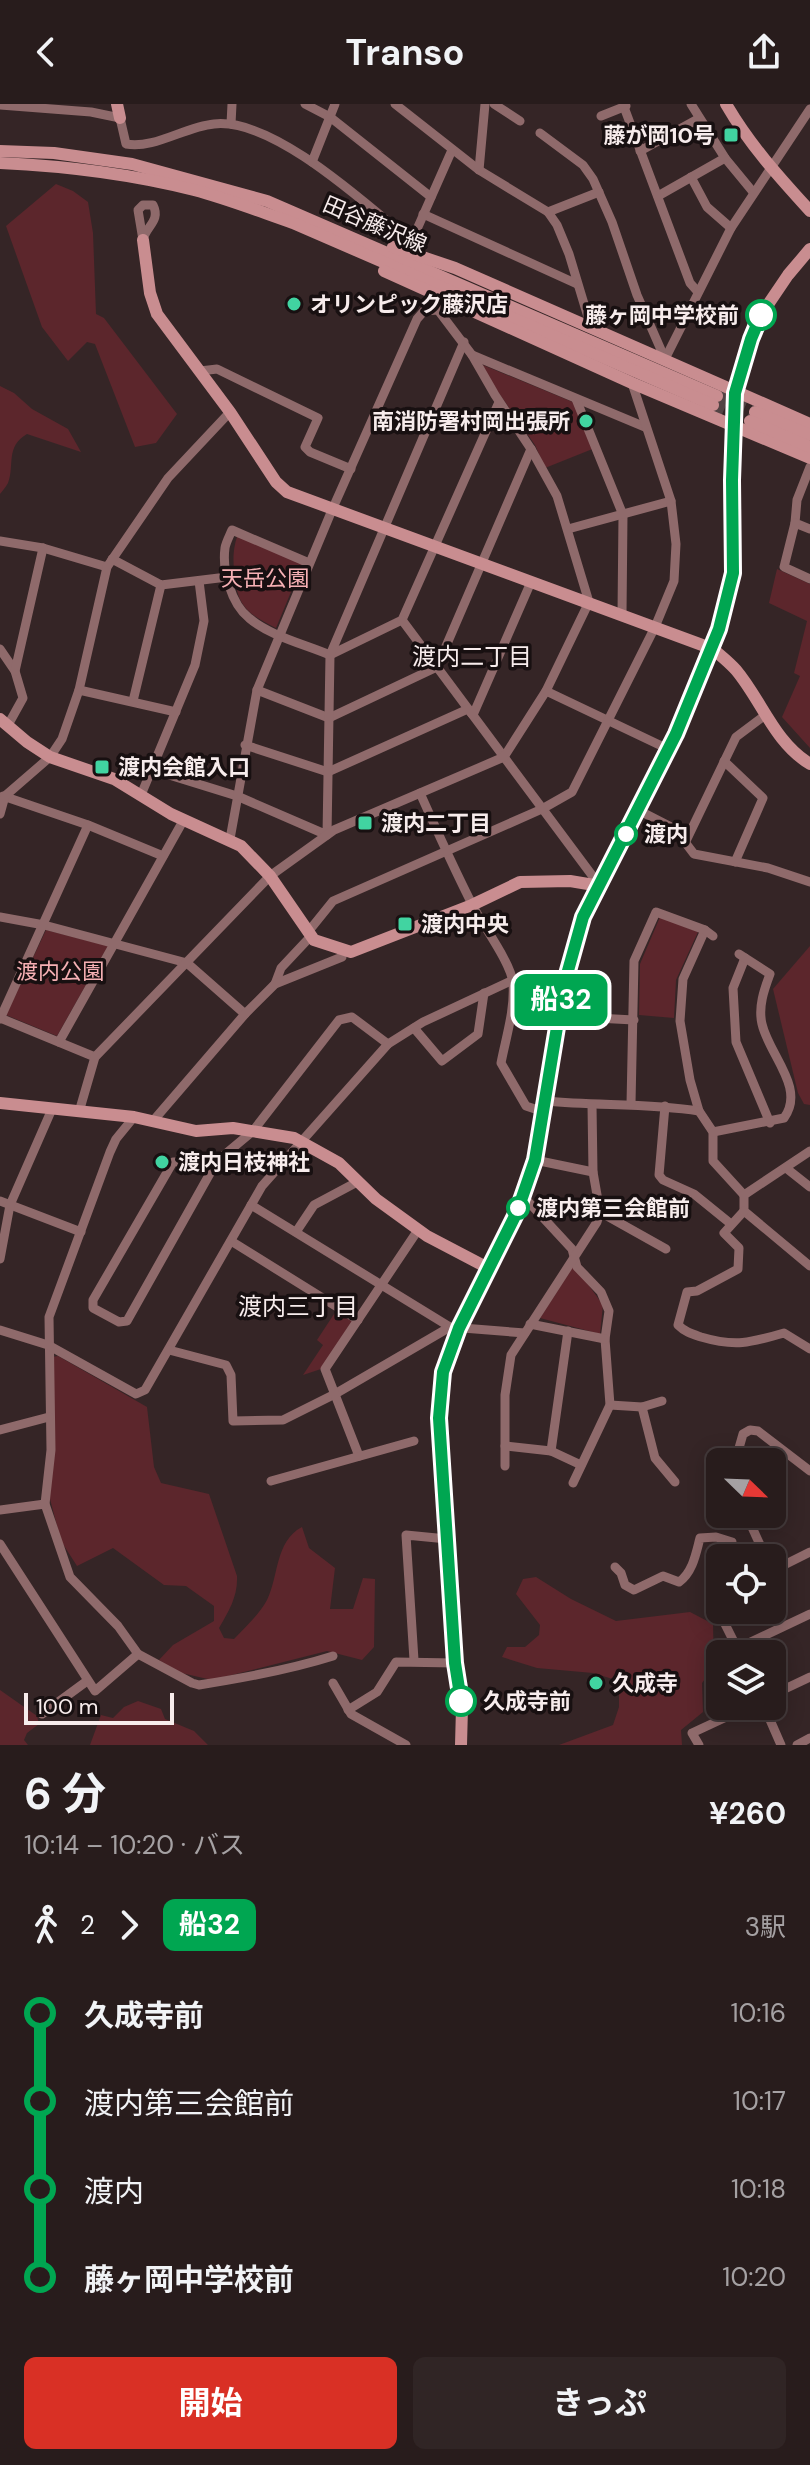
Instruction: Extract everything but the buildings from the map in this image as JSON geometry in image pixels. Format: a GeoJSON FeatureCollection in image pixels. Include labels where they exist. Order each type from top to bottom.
{"type":"FeatureCollection","features":[{"type":"Feature","properties":{"kind":"main road"},"geometry":{"type":"LineString","coordinates":[[117,104],[120,118]]}},
{"type":"Feature","properties":{"kind":"main road"},"geometry":{"type":"LineString","coordinates":[[726,104],[770,168],[810,211]]}},
{"type":"Feature","properties":{"kind":"main road","name":"田谷藤沢線"},"geometry":{"type":"LineString","coordinates":[[0,151],[54,153],[161,170],[267,201],[359,239],[715,400],[293,223],[206,194],[157,182],[52,166],[0,163]]}},
{"type":"Feature","properties":{"kind":"main road"},"geometry":{"type":"LineString","coordinates":[[293,223],[441,304],[810,458]]}},
{"type":"Feature","properties":{"kind":"main road"},"geometry":{"type":"LineString","coordinates":[[359,239],[409,246],[810,424]]}},
{"type":"Feature","properties":{"kind":"main road"},"geometry":{"type":"LineString","coordinates":[[143,240],[150,293],[157,314],[230,412],[276,482],[287,492],[713,649],[737,672],[764,716],[790,748],[810,764]]}},
{"type":"Feature","properties":{"kind":"main road"},"geometry":{"type":"LineString","coordinates":[[461,1745],[462,1708],[455,1663],[439,1418],[443,1372],[454,1328],[490,1269],[523,1196],[535,1160],[558,1016],[572,950],[583,917],[668,749],[713,649],[733,573],[735,393],[761,315],[810,249]]}},
{"type":"Feature","properties":{"kind":"main road"},"geometry":{"type":"LineString","coordinates":[[810,435],[752,417],[810,447]]}},
{"type":"Feature","properties":{"kind":"main road"},"geometry":{"type":"LineString","coordinates":[[4,722],[50,757],[114,779],[183,821],[230,839],[250,853],[270,876],[314,940],[342,951],[351,952],[530,880],[570,881],[600,886]]}},
{"type":"Feature","properties":{"kind":"main road"},"geometry":{"type":"LineString","coordinates":[[0,1103],[134,1117],[196,1131],[233,1128],[303,1142],[339,1163],[376,1199],[418,1230],[490,1269]]}},
{"type":"Feature","properties":{"kind":"street"},"geometry":{"type":"LineString","coordinates":[[231,124],[232,104]]}},
{"type":"Feature","properties":{"kind":"street"},"geometry":{"type":"LineString","coordinates":[[305,104],[330,117],[431,197]]}},
{"type":"Feature","properties":{"kind":"street"},"geometry":{"type":"LineString","coordinates":[[312,162],[335,104]]}},
{"type":"Feature","properties":{"kind":"street"},"geometry":{"type":"LineString","coordinates":[[395,104],[479,170],[548,212],[569,254],[591,327]]}},
{"type":"Feature","properties":{"kind":"street"},"geometry":{"type":"LineString","coordinates":[[479,170],[485,104]]}},
{"type":"Feature","properties":{"kind":"street"},"geometry":{"type":"LineString","coordinates":[[494,104],[520,121]]}},
{"type":"Feature","properties":{"kind":"street"},"geometry":{"type":"LineString","coordinates":[[691,104],[725,158],[753,192]]}},
{"type":"Feature","properties":{"kind":"street"},"geometry":{"type":"LineString","coordinates":[[0,105],[91,112],[120,118],[126,144],[141,146],[214,124],[231,124],[261,134],[312,162],[409,246],[452,150]]}},
{"type":"Feature","properties":{"kind":"street"},"geometry":{"type":"LineString","coordinates":[[601,116],[626,105],[690,283],[698,292]]}},
{"type":"Feature","properties":{"kind":"street"},"geometry":{"type":"LineString","coordinates":[[665,359],[731,228],[810,109]]}},
{"type":"Feature","properties":{"kind":"street"},"geometry":{"type":"LineString","coordinates":[[640,151],[698,119]]}},
{"type":"Feature","properties":{"kind":"street"},"geometry":{"type":"LineString","coordinates":[[540,133],[583,165],[599,192],[637,295],[665,359]]}},
{"type":"Feature","properties":{"kind":"street"},"geometry":{"type":"LineString","coordinates":[[658,196],[725,158]]}},
{"type":"Feature","properties":{"kind":"street"},"geometry":{"type":"LineString","coordinates":[[691,177],[707,207],[731,228]]}},
{"type":"Feature","properties":{"kind":"street"},"geometry":{"type":"LineString","coordinates":[[548,212],[599,192]]}},
{"type":"Feature","properties":{"kind":"street"},"geometry":{"type":"LineString","coordinates":[[423,214],[577,284]]}},
{"type":"Feature","properties":{"kind":"street"},"geometry":{"type":"LineString","coordinates":[[79,1112],[95,1057],[270,876],[327,835],[504,757],[546,691],[589,602],[557,496],[441,304],[424,311],[417,319],[279,634],[257,690],[230,839]]}},
{"type":"Feature","properties":{"kind":"street"},"geometry":{"type":"LineString","coordinates":[[327,835],[330,655],[464,342]]}},
{"type":"Feature","properties":{"kind":"street"},"geometry":{"type":"LineString","coordinates":[[472,355],[645,427]]}},
{"type":"Feature","properties":{"kind":"street"},"geometry":{"type":"LineString","coordinates":[[200,371],[217,369],[318,418],[305,447],[351,469]]}},
{"type":"Feature","properties":{"kind":"street"},"geometry":{"type":"LineString","coordinates":[[275,984],[281,968],[333,901],[542,809],[572,792],[655,627],[674,581],[676,544],[671,501],[632,383]]}},
{"type":"Feature","properties":{"kind":"street"},"geometry":{"type":"LineString","coordinates":[[576,399],[623,515],[622,614]]}},
{"type":"Feature","properties":{"kind":"street"},"geometry":{"type":"LineString","coordinates":[[309,563],[232,530],[225,548],[227,577],[237,606],[249,619],[330,655],[402,620],[499,402]]}},
{"type":"Feature","properties":{"kind":"street"},"geometry":{"type":"LineString","coordinates":[[0,814],[2,796],[50,757],[62,739],[79,690],[110,563],[168,478],[230,412]]}},
{"type":"Feature","properties":{"kind":"street"},"geometry":{"type":"LineString","coordinates":[[257,690],[329,718],[437,667],[531,449]]}},
{"type":"Feature","properties":{"kind":"street"},"geometry":{"type":"LineString","coordinates":[[810,467],[797,500],[795,523],[784,567],[810,579]]}},
{"type":"Feature","properties":{"kind":"street"},"geometry":{"type":"LineString","coordinates":[[568,529],[671,501]]}},
{"type":"Feature","properties":{"kind":"street"},"geometry":{"type":"LineString","coordinates":[[795,523],[810,529]]}},
{"type":"Feature","properties":{"kind":"street"},"geometry":{"type":"LineString","coordinates":[[0,541],[110,563],[161,585],[227,577]]}},
{"type":"Feature","properties":{"kind":"street"},"geometry":{"type":"LineString","coordinates":[[15,671],[43,548]]}},
{"type":"Feature","properties":{"kind":"street"},"geometry":{"type":"LineString","coordinates":[[141,795],[195,665],[201,643],[204,621],[199,581]]}},
{"type":"Feature","properties":{"kind":"street"},"geometry":{"type":"LineString","coordinates":[[245,745],[328,772],[470,712],[531,582]]}},
{"type":"Feature","properties":{"kind":"street"},"geometry":{"type":"LineString","coordinates":[[133,701],[161,585]]}},
{"type":"Feature","properties":{"kind":"street"},"geometry":{"type":"LineString","coordinates":[[402,620],[600,886]]}},
{"type":"Feature","properties":{"kind":"street"},"geometry":{"type":"LineString","coordinates":[[0,649],[15,671],[23,698],[4,722]]}},
{"type":"Feature","properties":{"kind":"street"},"geometry":{"type":"LineString","coordinates":[[79,690],[176,712]]}},
{"type":"Feature","properties":{"kind":"street"},"geometry":{"type":"LineString","coordinates":[[546,691],[668,749]]}},
{"type":"Feature","properties":{"kind":"street"},"geometry":{"type":"LineString","coordinates":[[685,843],[736,737],[764,716]]}},
{"type":"Feature","properties":{"kind":"street"},"geometry":{"type":"LineString","coordinates":[[724,761],[763,798],[735,862]]}},
{"type":"Feature","properties":{"kind":"street"},"geometry":{"type":"LineString","coordinates":[[153,770],[237,796],[327,835]]}},
{"type":"Feature","properties":{"kind":"street"},"geometry":{"type":"LineString","coordinates":[[420,793],[472,905],[504,958],[513,980],[512,1008],[501,1063],[526,1106],[631,1104],[699,1111]]}},
{"type":"Feature","properties":{"kind":"street"},"geometry":{"type":"LineString","coordinates":[[2,796],[88,825],[163,856]]}},
{"type":"Feature","properties":{"kind":"street"},"geometry":{"type":"LineString","coordinates":[[638,810],[675,829],[694,854],[768,868],[810,882]]}},
{"type":"Feature","properties":{"kind":"street"},"geometry":{"type":"LineString","coordinates":[[59,1042],[183,821]]}},
{"type":"Feature","properties":{"kind":"street"},"geometry":{"type":"LineString","coordinates":[[88,825],[0,1018],[95,1057]]}},
{"type":"Feature","properties":{"kind":"street"},"geometry":{"type":"LineString","coordinates":[[631,1104],[634,961],[656,912],[709,933],[683,979],[680,1021],[690,1080],[699,1111],[713,1132],[713,1161],[744,1195],[744,1211],[724,1233],[739,1248],[738,1269],[697,1291],[687,1292],[678,1325],[685,1332],[725,1344],[741,1345],[784,1333],[810,1349]]}},
{"type":"Feature","properties":{"kind":"street"},"geometry":{"type":"LineString","coordinates":[[0,917],[44,925],[187,963],[245,1014]]}},
{"type":"Feature","properties":{"kind":"street"},"geometry":{"type":"LineString","coordinates":[[153,1121],[245,1014],[275,984],[342,957],[342,951]]}},
{"type":"Feature","properties":{"kind":"street"},"geometry":{"type":"LineString","coordinates":[[713,1132],[770,1123],[784,1118],[791,1109],[793,1096],[762,1023],[762,996],[770,974],[742,956],[733,988],[736,1042],[770,1123]]}},
{"type":"Feature","properties":{"kind":"street"},"geometry":{"type":"LineString","coordinates":[[0,1330],[48,1345],[136,1394],[145,1390],[262,1186],[388,1044],[513,980]]}},
{"type":"Feature","properties":{"kind":"street"},"geometry":{"type":"LineString","coordinates":[[414,1028],[442,1061],[478,1034],[484,993]]}},
{"type":"Feature","properties":{"kind":"street"},"geometry":{"type":"LineString","coordinates":[[558,1016],[634,1020]]}},
{"type":"Feature","properties":{"kind":"street"},"geometry":{"type":"LineString","coordinates":[[217,1161],[173,1162],[93,1300],[93,1308],[119,1322],[127,1321],[217,1161],[253,1131],[339,1020],[352,1017],[388,1044]]}},
{"type":"Feature","properties":{"kind":"street"},"geometry":{"type":"LineString","coordinates":[[505,1466],[505,1395],[511,1355],[597,1222],[600,1212],[593,1172],[592,1105]]}},
{"type":"Feature","properties":{"kind":"street"},"geometry":{"type":"LineString","coordinates":[[665,1106],[659,1175],[663,1180],[694,1194],[731,1224]]}},
{"type":"Feature","properties":{"kind":"street"},"geometry":{"type":"LineString","coordinates":[[0,1259],[10,1205],[52,1109]]}},
{"type":"Feature","properties":{"kind":"street"},"geometry":{"type":"LineString","coordinates":[[134,1117],[116,1139],[49,1317],[51,1450],[45,1504],[70,1577],[118,1626],[138,1654],[181,1679],[199,1685],[300,1667],[333,1656]]}},
{"type":"Feature","properties":{"kind":"street"},"geometry":{"type":"LineString","coordinates":[[744,1195],[810,1151]]}},
{"type":"Feature","properties":{"kind":"street"},"geometry":{"type":"LineString","coordinates":[[535,1160],[593,1172]]}},
{"type":"Feature","properties":{"kind":"street"},"geometry":{"type":"LineString","coordinates":[[786,1168],[810,1187]]}},
{"type":"Feature","properties":{"kind":"street"},"geometry":{"type":"LineString","coordinates":[[296,1232],[314,1205],[359,1181]]}},
{"type":"Feature","properties":{"kind":"street"},"geometry":{"type":"LineString","coordinates":[[523,1196],[572,1249],[577,1267],[607,1302],[609,1311],[605,1339],[610,1405],[573,1483]]}},
{"type":"Feature","properties":{"kind":"street"},"geometry":{"type":"LineString","coordinates":[[0,1201],[81,1232]]}},
{"type":"Feature","properties":{"kind":"street"},"geometry":{"type":"LineString","coordinates":[[251,1205],[380,1286],[454,1328]]}},
{"type":"Feature","properties":{"kind":"street"},"geometry":{"type":"LineString","coordinates":[[744,1211],[810,1266]]}},
{"type":"Feature","properties":{"kind":"street"},"geometry":{"type":"LineString","coordinates":[[600,1212],[666,1249]]}},
{"type":"Feature","properties":{"kind":"street"},"geometry":{"type":"LineString","coordinates":[[359,1456],[325,1369],[418,1230]]}},
{"type":"Feature","properties":{"kind":"street"},"geometry":{"type":"LineString","coordinates":[[231,1241],[358,1320]]}},
{"type":"Feature","properties":{"kind":"street"},"geometry":{"type":"LineString","coordinates":[[169,1350],[226,1365],[231,1375],[233,1421],[283,1420],[454,1328],[528,1328],[568,1331],[605,1339]]}},
{"type":"Feature","properties":{"kind":"street"},"geometry":{"type":"LineString","coordinates":[[551,1451],[568,1331]]}},
{"type":"Feature","properties":{"kind":"street"},"geometry":{"type":"LineString","coordinates":[[610,1405],[642,1407],[662,1401]]}},
{"type":"Feature","properties":{"kind":"street"},"geometry":{"type":"LineString","coordinates":[[642,1407],[655,1458],[675,1482]]}},
{"type":"Feature","properties":{"kind":"street"},"geometry":{"type":"LineString","coordinates":[[0,1430],[49,1417]]}},
{"type":"Feature","properties":{"kind":"street"},"geometry":{"type":"LineString","coordinates":[[739,1448],[743,1434],[750,1430],[758,1431],[780,1448]]}},
{"type":"Feature","properties":{"kind":"street"},"geometry":{"type":"LineString","coordinates":[[271,1481],[414,1441]]}},
{"type":"Feature","properties":{"kind":"street"},"geometry":{"type":"LineString","coordinates":[[505,1446],[551,1451],[581,1465]]}},
{"type":"Feature","properties":{"kind":"street"},"geometry":{"type":"LineString","coordinates":[[786,1453],[810,1471]]}},
{"type":"Feature","properties":{"kind":"street"},"geometry":{"type":"LineString","coordinates":[[0,1510],[45,1504]]}},
{"type":"Feature","properties":{"kind":"street"},"geometry":{"type":"LineString","coordinates":[[414,1660],[406,1535],[447,1539]]}},
{"type":"Feature","properties":{"kind":"street"},"geometry":{"type":"LineString","coordinates":[[615,1567],[625,1585],[634,1590],[663,1576],[679,1582],[695,1557],[700,1538],[716,1537],[732,1544]]}},
{"type":"Feature","properties":{"kind":"street"},"geometry":{"type":"LineString","coordinates":[[0,1544],[4,1560],[95,1691],[138,1654]]}},
{"type":"Feature","properties":{"kind":"street"},"geometry":{"type":"LineString","coordinates":[[786,1564],[810,1552]]}},
{"type":"Feature","properties":{"kind":"street"},"geometry":{"type":"LineString","coordinates":[[760,1640],[810,1614]]}},
{"type":"Feature","properties":{"kind":"street"},"geometry":{"type":"LineString","coordinates":[[348,1710],[377,1692],[396,1662],[455,1663]]}},
{"type":"Feature","properties":{"kind":"street"},"geometry":{"type":"LineString","coordinates":[[786,1688],[810,1677]]}},
{"type":"Feature","properties":{"kind":"street"},"geometry":{"type":"LineString","coordinates":[[42,1714],[87,1681]]}},
{"type":"Feature","properties":{"kind":"street"},"geometry":{"type":"LineString","coordinates":[[333,1683],[348,1710],[406,1745]]}},
{"type":"Feature","properties":{"kind":"street"},"geometry":{"type":"LineString","coordinates":[[699,1745],[692,1733],[720,1720]]}},
{"type":"Feature","properties":{"kind":"street"},"geometry":{"type":"LineString","coordinates":[[770,1720],[781,1745]]}},
{"type":"Feature","properties":{"kind":"street"},"geometry":{"type":"LineString","coordinates":[[797,1745],[810,1738]]}},
{"type":"Feature","properties":{"kind":"green space"},"geometry":{"type":"Polygon","coordinates":[[[56,184],[88,202],[93,233],[96,314],[104,318],[177,414],[156,443],[135,447],[95,344],[87,342],[68,361],[42,327],[6,226],[56,184]]]}},
{"type":"Feature","properties":{"kind":"green space"},"geometry":{"type":"Polygon","coordinates":[[[478,363],[580,405],[595,448],[545,468],[535,445],[478,363]]]}},
{"type":"Feature","properties":{"kind":"green space"},"geometry":{"type":"Polygon","coordinates":[[[0,386],[68,429],[81,452],[27,434],[13,450],[8,483],[0,494],[0,386]]]}},
{"type":"Feature","properties":{"kind":"green space","name":"天岳公園"},"geometry":{"type":"Polygon","coordinates":[[[238,534],[303,563],[276,628],[250,613],[238,593],[234,548],[238,534]]]}},
{"type":"Feature","properties":{"kind":"green space"},"geometry":{"type":"Polygon","coordinates":[[[777,569],[810,584],[810,748],[782,717],[800,676],[794,673],[807,621],[769,603],[777,569]]]}},
{"type":"Feature","properties":{"kind":"green space"},"geometry":{"type":"Polygon","coordinates":[[[660,917],[698,932],[676,980],[674,1018],[639,1015],[640,964],[660,917]]]}},
{"type":"Feature","properties":{"kind":"green space","name":"渡内公園"},"geometry":{"type":"Polygon","coordinates":[[[46,930],[108,946],[57,1036],[6,1015],[46,930]]]}},
{"type":"Feature","properties":{"kind":"green space"},"geometry":{"type":"Polygon","coordinates":[[[810,946],[810,1105],[804,1104],[798,1093],[773,989],[810,946]]]}},
{"type":"Feature","properties":{"kind":"green space"},"geometry":{"type":"Polygon","coordinates":[[[574,1265],[603,1305],[600,1334],[540,1318],[574,1265]]]}},
{"type":"Feature","properties":{"kind":"green space"},"geometry":{"type":"Polygon","coordinates":[[[336,1311],[352,1321],[321,1369],[303,1375],[323,1345],[317,1340],[336,1311]]]}},
{"type":"Feature","properties":{"kind":"green space"},"geometry":{"type":"Polygon","coordinates":[[[58,1356],[147,1407],[154,1467],[161,1483],[209,1494],[237,1576],[234,1597],[219,1628],[224,1638],[234,1639],[264,1605],[282,1550],[293,1533],[302,1527],[309,1548],[335,1568],[330,1609],[353,1609],[363,1578],[375,1579],[374,1647],[362,1660],[327,1651],[212,1680],[177,1672],[159,1660],[173,1645],[214,1621],[214,1606],[186,1586],[164,1585],[113,1548],[77,1566],[61,1541],[50,1499],[52,1357],[58,1356]]]}},
{"type":"Feature","properties":{"kind":"green space"},"geometry":{"type":"Polygon","coordinates":[[[536,1577],[571,1599],[616,1621],[690,1612],[706,1620],[706,1624],[713,1624],[713,1640],[706,1640],[703,1712],[681,1730],[682,1745],[559,1745],[613,1725],[619,1707],[619,1681],[593,1673],[537,1668],[502,1657],[507,1647],[525,1647],[539,1635],[540,1625],[516,1594],[523,1579],[536,1577]]]}},
{"type":"Feature","properties":{"kind":"green space"},"geometry":{"type":"Polygon","coordinates":[[[0,1690],[37,1716],[39,1724],[27,1733],[24,1740],[28,1745],[0,1745],[0,1690]]]}},
{"type":"Feature","properties":{"kind":"green space"},"geometry":{"type":"Polygon","coordinates":[[[138,1701],[161,1709],[165,1719],[194,1731],[208,1745],[90,1745],[101,1715],[113,1718],[124,1707],[138,1701]]]}},
{"type":"Feature","properties":{"kind":"tunnel"},"geometry":{"type":"LineString","coordinates":[[717,396],[755,412]]}},
{"type":"Feature","properties":{"kind":"tunnel"},"geometry":{"type":"LineString","coordinates":[[713,405],[750,421]]}},
{"type":"Feature","properties":{"kind":"bus line","name":"船32"},"geometry":{"type":"LineString","coordinates":[[461,1701],[455,1663],[439,1418],[443,1372],[459,1328],[517,1212],[535,1160],[564,985],[583,917],[676,734],[713,649],[733,573],[735,393],[761,315]]}},
{"type":"Feature","properties":{"kind":"place","name":"藤が岡10号"},"geometry":{"type":"Point","coordinates":[731,135]}},
{"type":"Feature","properties":{"kind":"place","name":"オリンピック藤沢店"},"geometry":{"type":"Point","coordinates":[294,304]}},
{"type":"Feature","properties":{"kind":"place","name":"藤ヶ岡中学校前"},"geometry":{"type":"Point","coordinates":[761,315]}},
{"type":"Feature","properties":{"kind":"place","name":"南消防署村岡出張所"},"geometry":{"type":"Point","coordinates":[586,421]}},
{"type":"Feature","properties":{"kind":"place","name":"渡内会館入口"},"geometry":{"type":"Point","coordinates":[102,767]}},
{"type":"Feature","properties":{"kind":"place","name":"渡内二丁目"},"geometry":{"type":"Point","coordinates":[365,823]}},
{"type":"Feature","properties":{"kind":"place","name":"渡内"},"geometry":{"type":"Point","coordinates":[626,834]}},
{"type":"Feature","properties":{"kind":"place","name":"渡内中央"},"geometry":{"type":"Point","coordinates":[405,924]}},
{"type":"Feature","properties":{"kind":"place","name":"渡内日枝神社"},"geometry":{"type":"Point","coordinates":[162,1162]}},
{"type":"Feature","properties":{"kind":"place","name":"渡内第三会館前"},"geometry":{"type":"Point","coordinates":[518,1208]}},
{"type":"Feature","properties":{"kind":"place","name":"久成寺"},"geometry":{"type":"Point","coordinates":[596,1683]}},
{"type":"Feature","properties":{"kind":"place","name":"久成寺前"},"geometry":{"type":"Point","coordinates":[461,1701]}},
{"type":"Feature","properties":{"kind":"district","name":"渡内二丁目"},"geometry":{"type":"Point","coordinates":[472,657]}},
{"type":"Feature","properties":{"kind":"district","name":"渡内三丁目"},"geometry":{"type":"Point","coordinates":[298,1307]}}]}
